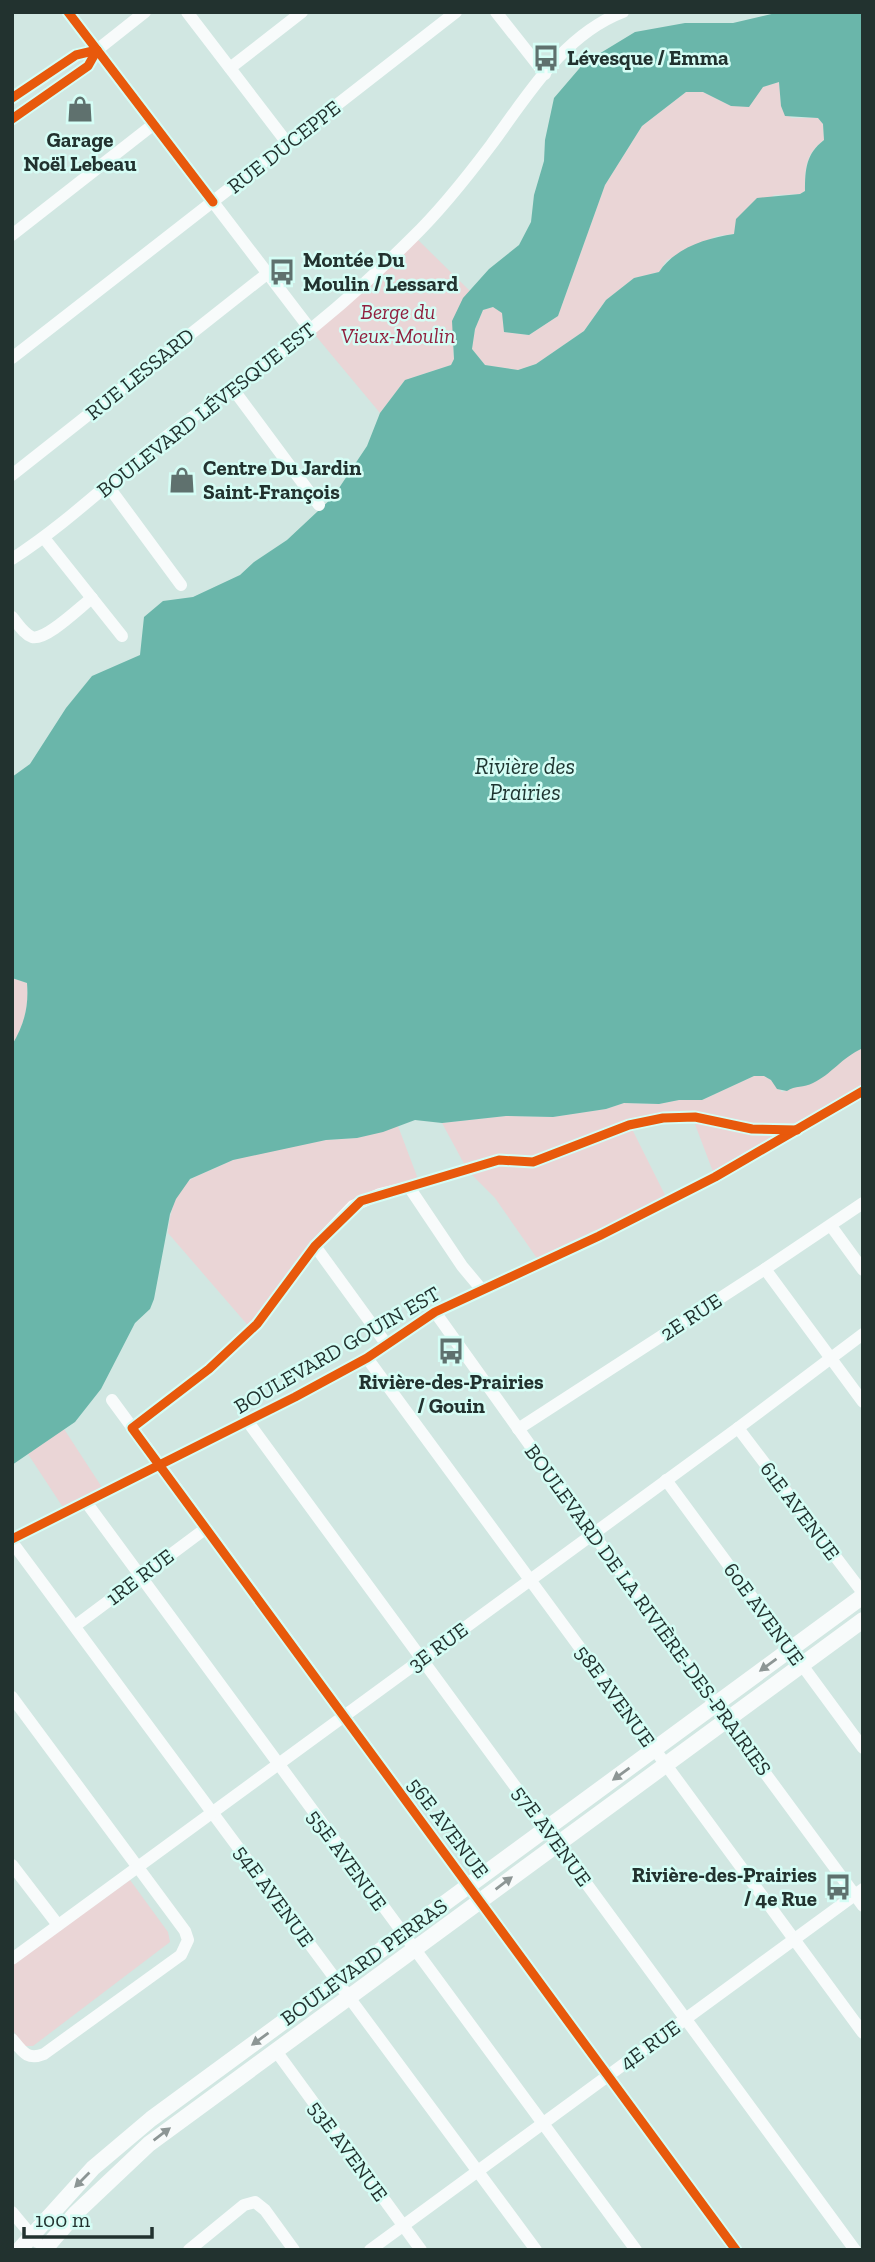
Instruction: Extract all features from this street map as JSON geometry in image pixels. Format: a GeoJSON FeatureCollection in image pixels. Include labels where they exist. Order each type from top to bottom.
{"type":"FeatureCollection","features":[{"type":"Feature","properties":{"kind":"main road","name":"BOULEVARD PERRAS"},"geometry":{"type":"LineString","coordinates":[[19,2250],[71,2191],[133,2133],[863,1594]]}},
{"type":"Feature","properties":{"kind":"main road","name":"BOULEVARD PERRAS"},"geometry":{"type":"LineString","coordinates":[[44,2250],[76,2213],[149,2144],[863,1619]]}},
{"type":"Feature","properties":{"kind":"street"},"geometry":{"type":"LineString","coordinates":[[68,12],[310,330]]}},
{"type":"Feature","properties":{"kind":"street"},"geometry":{"type":"LineString","coordinates":[[12,119],[88,66],[97,50],[145,12]]}},
{"type":"Feature","properties":{"kind":"street"},"geometry":{"type":"LineString","coordinates":[[187,12],[288,144]]}},
{"type":"Feature","properties":{"kind":"street"},"geometry":{"type":"LineString","coordinates":[[230,68],[302,12]]}},
{"type":"Feature","properties":{"kind":"street","name":"RUE DUCEPPE"},"geometry":{"type":"LineString","coordinates":[[12,358],[456,12]]}},
{"type":"Feature","properties":{"kind":"street"},"geometry":{"type":"LineString","coordinates":[[496,12],[545,74]]}},
{"type":"Feature","properties":{"kind":"street","name":"BOULEVARD LÉVESQUE EST"},"geometry":{"type":"LineString","coordinates":[[12,559],[44,538],[152,448],[310,330],[423,227],[478,163],[545,74],[581,35],[623,12]]}},
{"type":"Feature","properties":{"kind":"street"},"geometry":{"type":"LineString","coordinates":[[12,98],[76,55],[97,50]]}},
{"type":"Feature","properties":{"kind":"street"},"geometry":{"type":"LineString","coordinates":[[12,235],[154,124]]}},
{"type":"Feature","properties":{"kind":"street","name":"RUE LESSARD"},"geometry":{"type":"LineString","coordinates":[[12,475],[268,273]]}},
{"type":"Feature","properties":{"kind":"street"},"geometry":{"type":"LineString","coordinates":[[233,389],[319,505]]}},
{"type":"Feature","properties":{"kind":"street"},"geometry":{"type":"LineString","coordinates":[[108,486],[181,584]]}},
{"type":"Feature","properties":{"kind":"street"},"geometry":{"type":"LineString","coordinates":[[44,538],[122,636]]}},
{"type":"Feature","properties":{"kind":"street"},"geometry":{"type":"LineString","coordinates":[[12,617],[29,635],[38,637],[48,633],[92,598]]}},
{"type":"Feature","properties":{"kind":"street","name":"BOULEVARD GOUIN EST"},"geometry":{"type":"LineString","coordinates":[[12,1540],[248,1422],[367,1358],[435,1312],[599,1236],[715,1177],[863,1091]]}},
{"type":"Feature","properties":{"kind":"street"},"geometry":{"type":"LineString","coordinates":[[132,1428],[185,1390],[257,1324],[315,1246],[361,1201],[409,1187],[462,1266],[482,1290]]}},
{"type":"Feature","properties":{"kind":"street","name":"2E RUE"},"geometry":{"type":"LineString","coordinates":[[518,1429],[863,1203]]}},
{"type":"Feature","properties":{"kind":"street"},"geometry":{"type":"LineString","coordinates":[[831,1226],[863,1270]]}},
{"type":"Feature","properties":{"kind":"street"},"geometry":{"type":"LineString","coordinates":[[315,1246],[387,1345]]}},
{"type":"Feature","properties":{"kind":"street"},"geometry":{"type":"LineString","coordinates":[[765,1269],[863,1402]]}},
{"type":"Feature","properties":{"kind":"street","name":"BOULEVARD DE LA RIVIÈRE-DES-PRAIRIES"},"geometry":{"type":"LineString","coordinates":[[435,1312],[726,1720],[860,1897]]}},
{"type":"Feature","properties":{"kind":"street","name":"3E RUE"},"geometry":{"type":"LineString","coordinates":[[12,1959],[863,1334]]}},
{"type":"Feature","properties":{"kind":"street","name":"58E AVENUE"},"geometry":{"type":"LineString","coordinates":[[367,1358],[863,2033]]}},
{"type":"Feature","properties":{"kind":"street","name":"56E AVENUE"},"geometry":{"type":"LineString","coordinates":[[112,1400],[736,2250]]}},
{"type":"Feature","properties":{"kind":"street","name":"57E AVENUE"},"geometry":{"type":"LineString","coordinates":[[248,1422],[855,2250]]}},
{"type":"Feature","properties":{"kind":"street","name":"61E AVENUE"},"geometry":{"type":"LineString","coordinates":[[738,1428],[863,1594]]}},
{"type":"Feature","properties":{"kind":"street","name":"60E AVENUE"},"geometry":{"type":"LineString","coordinates":[[666,1480],[863,1748]]}},
{"type":"Feature","properties":{"kind":"street","name":"55E AVENUE"},"geometry":{"type":"LineString","coordinates":[[86,1502],[636,2250]]}},
{"type":"Feature","properties":{"kind":"street","name":"1RE RUE"},"geometry":{"type":"LineString","coordinates":[[75,1626],[205,1529]]}},
{"type":"Feature","properties":{"kind":"street","name":"54E AVENUE"},"geometry":{"type":"LineString","coordinates":[[12,1540],[536,2250]]}},
{"type":"Feature","properties":{"kind":"street"},"geometry":{"type":"LineString","coordinates":[[12,1697],[185,1931],[188,1940],[181,1955],[44,2054],[35,2058],[28,2056],[12,2039]]}},
{"type":"Feature","properties":{"kind":"street"},"geometry":{"type":"LineString","coordinates":[[12,1865],[58,1926]]}},
{"type":"Feature","properties":{"kind":"street","name":"4E RUE"},"geometry":{"type":"LineString","coordinates":[[370,2250],[794,1939],[860,1897]]}},
{"type":"Feature","properties":{"kind":"street","name":"53E AVENUE"},"geometry":{"type":"LineString","coordinates":[[276,2051],[421,2250]]}},
{"type":"Feature","properties":{"kind":"street"},"geometry":{"type":"LineString","coordinates":[[189,2250],[244,2205],[256,2202],[294,2250]]}},
{"type":"Feature","properties":{"kind":"street"},"geometry":{"type":"LineString","coordinates":[[12,2212],[44,2250]]}},
{"type":"Feature","properties":{"kind":"green space"},"geometry":{"type":"Polygon","coordinates":[[[779,82],[781,106],[791,118],[818,118],[823,124],[824,140],[807,162],[805,191],[800,194],[774,195],[734,234],[717,236],[667,260],[659,272],[634,278],[606,300],[584,331],[536,364],[518,370],[485,365],[472,349],[475,329],[483,310],[493,307],[503,313],[504,332],[529,335],[558,316],[605,185],[642,126],[686,92],[703,92],[731,106],[763,87],[779,82]]]}},
{"type":"Feature","properties":{"kind":"green space","name":"Berge du Vieux-Moulin"},"geometry":{"type":"Polygon","coordinates":[[[414,236],[470,291],[459,313],[451,365],[405,380],[380,413],[310,329],[414,236]]]}},
{"type":"Feature","properties":{"kind":"green space"},"geometry":{"type":"Polygon","coordinates":[[[12,978],[27,983],[27,1000],[20,1030],[12,1045],[12,978]]]}},
{"type":"Feature","properties":{"kind":"green space"},"geometry":{"type":"Polygon","coordinates":[[[863,1048],[863,1091],[715,1177],[693,1119],[654,1123],[632,1129],[668,1201],[541,1264],[495,1198],[468,1171],[442,1123],[506,1116],[553,1117],[606,1109],[624,1103],[659,1104],[679,1100],[702,1100],[754,1076],[764,1076],[771,1080],[782,1092],[824,1076],[846,1055],[863,1048]]]}},
{"type":"Feature","properties":{"kind":"green space"},"geometry":{"type":"Polygon","coordinates":[[[398,1126],[421,1187],[409,1187],[361,1201],[251,1329],[168,1233],[178,1194],[188,1181],[195,1177],[251,1155],[326,1140],[357,1138],[398,1126]]]}},
{"type":"Feature","properties":{"kind":"green space"},"geometry":{"type":"Polygon","coordinates":[[[64,1429],[105,1492],[66,1512],[28,1454],[64,1429]]]}},
{"type":"Feature","properties":{"kind":"green space"},"geometry":{"type":"Polygon","coordinates":[[[130,1880],[168,1932],[170,1942],[33,2046],[24,2046],[12,2029],[12,1965],[130,1880]]]}},
{"type":"Feature","properties":{"kind":"water","name":"Rivière des Prairies"},"geometry":{"type":"Polygon","coordinates":[[[780,12],[863,12],[863,1048],[810,1085],[787,1091],[777,1089],[771,1080],[764,1076],[754,1076],[702,1100],[679,1100],[659,1104],[624,1103],[606,1109],[553,1117],[506,1116],[442,1123],[415,1120],[357,1138],[326,1140],[233,1160],[190,1179],[176,1199],[170,1214],[150,1309],[135,1323],[101,1389],[75,1422],[12,1465],[12,1045],[25,1015],[27,983],[12,978],[12,777],[30,764],[66,708],[92,676],[140,655],[144,617],[163,601],[193,597],[240,575],[287,540],[333,497],[367,446],[380,413],[405,380],[451,365],[454,359],[452,321],[463,298],[489,269],[519,245],[531,222],[554,98],[584,63],[635,32],[685,23],[733,23],[780,12]],[[779,82],[763,87],[749,107],[731,106],[703,92],[686,92],[642,126],[605,185],[558,316],[529,335],[504,332],[502,313],[493,307],[483,310],[475,329],[472,349],[485,365],[518,370],[536,364],[584,331],[606,300],[634,278],[659,272],[682,250],[713,238],[734,234],[736,219],[757,198],[800,194],[805,191],[805,176],[810,156],[824,140],[823,124],[818,118],[785,116],[781,106],[779,82]]]}},
{"type":"Feature","properties":{"kind":"cycle path"},"geometry":{"type":"LineString","coordinates":[[68,12],[213,202]]}},
{"type":"Feature","properties":{"kind":"cycle path"},"geometry":{"type":"LineString","coordinates":[[12,98],[76,55],[97,50]]}},
{"type":"Feature","properties":{"kind":"cycle path"},"geometry":{"type":"LineString","coordinates":[[12,119],[88,66],[97,50]]}},
{"type":"Feature","properties":{"kind":"cycle path"},"geometry":{"type":"LineString","coordinates":[[12,1539],[295,1397],[367,1358],[435,1312],[599,1236],[715,1177],[863,1091]]}},
{"type":"Feature","properties":{"kind":"cycle path"},"geometry":{"type":"LineString","coordinates":[[736,2250],[132,1428],[209,1369],[257,1324],[315,1246],[361,1201],[499,1160],[533,1162],[629,1125],[663,1118],[695,1117],[752,1129],[797,1130]]}},
{"type":"Feature","properties":{"kind":"place","name":"Lévesque / Emma"},"geometry":{"type":"Point","coordinates":[546,58]}},
{"type":"Feature","properties":{"kind":"place","name":"Garage Noël Lebeau"},"geometry":{"type":"Point","coordinates":[80,109]}},
{"type":"Feature","properties":{"kind":"place","name":"Montée Du Moulin / Lessard"},"geometry":{"type":"Point","coordinates":[282,272]}},
{"type":"Feature","properties":{"kind":"place","name":"Centre Du Jardin Saint-François"},"geometry":{"type":"Point","coordinates":[182,480]}},
{"type":"Feature","properties":{"kind":"place","name":"Rivière-des-Prairies / Gouin"},"geometry":{"type":"Point","coordinates":[451,1351]}},
{"type":"Feature","properties":{"kind":"place","name":"Rivière-des-Prairies / 4e Rue"},"geometry":{"type":"Point","coordinates":[838,1887]}}]}
